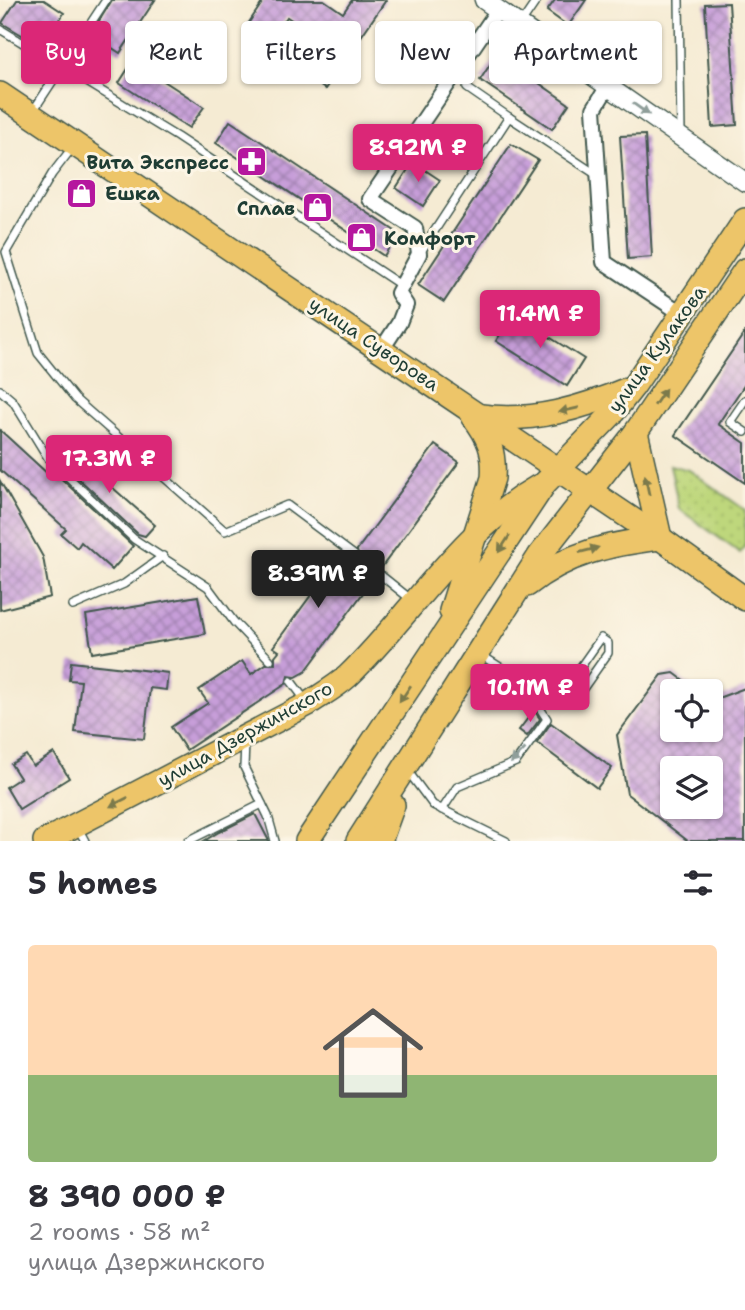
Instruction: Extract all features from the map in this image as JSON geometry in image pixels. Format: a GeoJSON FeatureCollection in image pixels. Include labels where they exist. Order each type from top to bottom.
{"type":"FeatureCollection","features":[{"type":"Feature","properties":{"kind":"main road","name":"улица Суворова"},"geometry":{"type":"LineString","coordinates":[[0,94],[474,412],[552,476],[589,491],[745,599]]}},
{"type":"Feature","properties":{"kind":"main road","name":"улица Кулакова"},"geometry":{"type":"LineString","coordinates":[[552,476],[633,387],[684,315],[745,220]]}},
{"type":"Feature","properties":{"kind":"main road","name":"улица Кулакова"},"geometry":{"type":"LineString","coordinates":[[511,598],[636,432],[745,270]]}},
{"type":"Feature","properties":{"kind":"main road"},"geometry":{"type":"LineString","coordinates":[[474,412],[527,417],[563,412],[633,387]]}},
{"type":"Feature","properties":{"kind":"main road"},"geometry":{"type":"LineString","coordinates":[[443,637],[494,478],[495,457],[488,436],[474,412]]}},
{"type":"Feature","properties":{"kind":"main road"},"geometry":{"type":"LineString","coordinates":[[358,841],[407,769],[511,598],[543,572],[578,554],[660,538],[636,432]]}},
{"type":"Feature","properties":{"kind":"main road"},"geometry":{"type":"LineString","coordinates":[[307,841],[552,476]]}},
{"type":"Feature","properties":{"kind":"main road","name":"улица Дзержинского"},"geometry":{"type":"LineString","coordinates":[[45,841],[81,833],[308,704],[346,678],[447,561],[519,498],[552,476]]}},
{"type":"Feature","properties":{"kind":"main road"},"geometry":{"type":"LineString","coordinates":[[380,841],[407,769]]}},
{"type":"Feature","properties":{"kind":"street"},"geometry":{"type":"LineString","coordinates":[[382,349],[399,323],[406,305],[397,293],[419,254],[415,228],[370,200],[491,5],[514,21]]}},
{"type":"Feature","properties":{"kind":"street"},"geometry":{"type":"LineString","coordinates":[[605,84],[745,182]]}},
{"type":"Feature","properties":{"kind":"street"},"geometry":{"type":"LineString","coordinates":[[608,86],[594,109],[604,262],[684,315]]}},
{"type":"Feature","properties":{"kind":"lane"},"geometry":{"type":"LineString","coordinates":[[92,21],[106,0]]}},
{"type":"Feature","properties":{"kind":"lane"},"geometry":{"type":"LineString","coordinates":[[523,21],[537,0]]}},
{"type":"Feature","properties":{"kind":"lane"},"geometry":{"type":"LineString","coordinates":[[679,0],[681,137]]}},
{"type":"Feature","properties":{"kind":"lane"},"geometry":{"type":"LineString","coordinates":[[0,29],[21,43]]}},
{"type":"Feature","properties":{"kind":"lane"},"geometry":{"type":"LineString","coordinates":[[32,114],[50,84]]}},
{"type":"Feature","properties":{"kind":"lane"},"geometry":{"type":"LineString","coordinates":[[93,84],[402,286]]}},
{"type":"Feature","properties":{"kind":"lane"},"geometry":{"type":"LineString","coordinates":[[467,89],[598,175]]}},
{"type":"Feature","properties":{"kind":"lane"},"geometry":{"type":"LineString","coordinates":[[419,254],[509,117]]}},
{"type":"Feature","properties":{"kind":"lane"},"geometry":{"type":"LineString","coordinates":[[74,144],[52,174],[6,252],[37,353],[75,399],[225,531],[287,505],[354,555]]}},
{"type":"Feature","properties":{"kind":"lane"},"geometry":{"type":"LineString","coordinates":[[0,390],[13,401],[48,458],[134,540],[208,587],[234,622],[270,660]]}},
{"type":"Feature","properties":{"kind":"lane"},"geometry":{"type":"LineString","coordinates":[[745,400],[730,422],[745,432]]}},
{"type":"Feature","properties":{"kind":"lane"},"geometry":{"type":"LineString","coordinates":[[73,606],[124,584],[163,556]]}},
{"type":"Feature","properties":{"kind":"lane"},"geometry":{"type":"LineString","coordinates":[[378,573],[414,602]]}},
{"type":"Feature","properties":{"kind":"lane"},"geometry":{"type":"LineString","coordinates":[[522,681],[546,681],[577,697],[608,653],[608,643],[601,638],[565,689]]}},
{"type":"Feature","properties":{"kind":"lane"},"geometry":{"type":"LineString","coordinates":[[442,810],[457,787],[516,762],[547,719],[522,681],[478,652]]}},
{"type":"Feature","properties":{"kind":"lane"},"geometry":{"type":"LineString","coordinates":[[291,681],[308,704]]}},
{"type":"Feature","properties":{"kind":"lane"},"geometry":{"type":"LineString","coordinates":[[246,738],[244,767],[262,804],[275,841]]}},
{"type":"Feature","properties":{"kind":"lane"},"geometry":{"type":"LineString","coordinates":[[407,769],[433,805],[506,841]]}},
{"type":"Feature","properties":{"kind":"lane"},"geometry":{"type":"LineString","coordinates":[[188,841],[262,804]]}},
{"type":"Feature","properties":{"kind":"green space"},"geometry":{"type":"Polygon","coordinates":[[[670,465],[689,470],[745,510],[745,547],[740,553],[679,509],[670,465]]]}},
{"type":"Feature","properties":{"kind":"building"},"geometry":{"type":"Polygon","coordinates":[[[17,0],[44,0],[64,13],[59,21],[21,21],[21,34],[2,23],[17,0]]]}},
{"type":"Feature","properties":{"kind":"building"},"geometry":{"type":"Polygon","coordinates":[[[112,0],[155,0],[141,21],[125,21],[125,45],[120,53],[111,47],[111,21],[99,21],[112,0]]]}},
{"type":"Feature","properties":{"kind":"building"},"geometry":{"type":"Polygon","coordinates":[[[264,0],[324,0],[343,13],[352,0],[386,0],[361,36],[361,21],[293,21],[287,17],[284,21],[250,21],[264,0]]]}},
{"type":"Feature","properties":{"kind":"building"},"geometry":{"type":"Polygon","coordinates":[[[555,0],[586,0],[571,21],[561,21],[547,11],[555,0]]]}},
{"type":"Feature","properties":{"kind":"building"},"geometry":{"type":"Polygon","coordinates":[[[729,3],[737,125],[712,127],[705,4],[729,3]]]}},
{"type":"Feature","properties":{"kind":"building"},"geometry":{"type":"Polygon","coordinates":[[[489,66],[489,84],[540,84],[569,104],[552,129],[480,80],[489,66]]]}},
{"type":"Feature","properties":{"kind":"building"},"geometry":{"type":"Polygon","coordinates":[[[125,74],[125,84],[168,84],[204,107],[189,128],[119,83],[125,74]]]}},
{"type":"Feature","properties":{"kind":"building"},"geometry":{"type":"Polygon","coordinates":[[[230,121],[398,233],[384,256],[216,143],[230,121]]]}},
{"type":"Feature","properties":{"kind":"building"},"geometry":{"type":"Polygon","coordinates":[[[645,135],[652,257],[628,259],[620,136],[645,135]]]}},
{"type":"Feature","properties":{"kind":"building"},"geometry":{"type":"Polygon","coordinates":[[[511,144],[538,160],[444,302],[418,285],[511,144]]]}},
{"type":"Feature","properties":{"kind":"building"},"geometry":{"type":"Polygon","coordinates":[[[413,162],[440,180],[423,206],[396,188],[413,162]]]}},
{"type":"Feature","properties":{"kind":"building"},"geometry":{"type":"Polygon","coordinates":[[[513,314],[584,359],[567,386],[496,341],[513,314]]]}},
{"type":"Feature","properties":{"kind":"building"},"geometry":{"type":"Polygon","coordinates":[[[745,332],[745,384],[718,424],[745,443],[745,483],[675,435],[745,332]]]}},
{"type":"Feature","properties":{"kind":"building"},"geometry":{"type":"Polygon","coordinates":[[[0,430],[49,475],[53,471],[133,546],[112,570],[81,542],[77,548],[61,534],[66,529],[0,470],[0,430]]]}},
{"type":"Feature","properties":{"kind":"building"},"geometry":{"type":"Polygon","coordinates":[[[435,445],[459,462],[381,568],[373,570],[374,578],[305,672],[296,677],[288,676],[286,684],[186,750],[171,727],[208,703],[199,690],[242,661],[251,674],[266,664],[275,664],[275,656],[279,651],[273,647],[339,557],[347,563],[358,559],[357,550],[435,445]]]}},
{"type":"Feature","properties":{"kind":"building"},"geometry":{"type":"Polygon","coordinates":[[[71,451],[155,525],[145,536],[138,534],[61,462],[71,451]]]}},
{"type":"Feature","properties":{"kind":"building"},"geometry":{"type":"Polygon","coordinates":[[[0,481],[43,557],[50,597],[0,610],[0,481]]]}},
{"type":"Feature","properties":{"kind":"building"},"geometry":{"type":"Polygon","coordinates":[[[198,596],[205,634],[92,653],[86,615],[198,596]]]}},
{"type":"Feature","properties":{"kind":"building"},"geometry":{"type":"Polygon","coordinates":[[[71,662],[168,673],[166,690],[150,688],[144,739],[75,732],[81,681],[69,680],[71,662]]]}},
{"type":"Feature","properties":{"kind":"building"},"geometry":{"type":"Polygon","coordinates":[[[674,673],[682,679],[660,679],[660,742],[723,742],[723,696],[745,688],[745,841],[688,841],[627,794],[617,735],[662,675],[674,673]]]}},
{"type":"Feature","properties":{"kind":"building"},"geometry":{"type":"Polygon","coordinates":[[[534,710],[540,719],[527,736],[519,730],[534,710]]]}},
{"type":"Feature","properties":{"kind":"building"},"geometry":{"type":"Polygon","coordinates":[[[551,723],[612,768],[597,788],[537,743],[551,723]]]}},
{"type":"Feature","properties":{"kind":"building"},"geometry":{"type":"Polygon","coordinates":[[[54,753],[69,778],[19,809],[6,787],[20,778],[11,764],[26,755],[33,766],[54,753]]]}},
{"type":"Feature","properties":{"kind":"building"},"geometry":{"type":"Polygon","coordinates":[[[255,814],[269,841],[204,841],[219,832],[255,814]]]}},
{"type":"Feature","properties":{"kind":"place","name":"Вита Экспресс"},"geometry":{"type":"Point","coordinates":[252,162]}},
{"type":"Feature","properties":{"kind":"place","name":"Ешка"},"geometry":{"type":"Point","coordinates":[82,193]}},
{"type":"Feature","properties":{"kind":"place","name":"Сплав"},"geometry":{"type":"Point","coordinates":[318,208]}},
{"type":"Feature","properties":{"kind":"place","name":"Комфорт"},"geometry":{"type":"Point","coordinates":[361,238]}}]}
